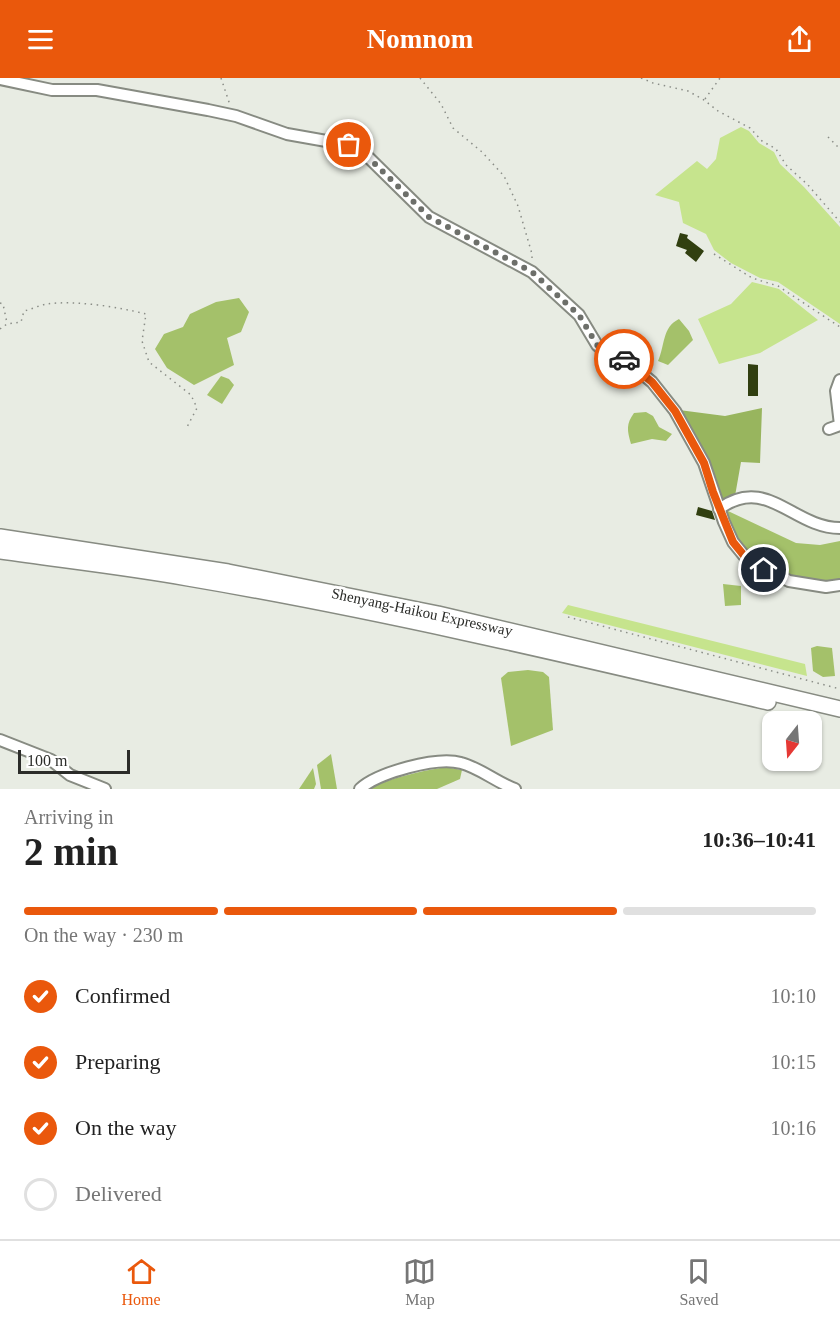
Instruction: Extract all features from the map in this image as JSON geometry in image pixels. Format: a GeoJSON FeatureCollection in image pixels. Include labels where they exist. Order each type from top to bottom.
{"type":"FeatureCollection","features":[{"type":"Feature","properties":{"kind":"highway","name":"Shenyang-Haikou Expressway"},"geometry":{"type":"LineString","coordinates":[[0,537],[228,572],[426,612],[840,709]]}},
{"type":"Feature","properties":{"kind":"highway","name":"Shenyang-Haikou Expressway"},"geometry":{"type":"LineString","coordinates":[[0,551],[188,578],[460,631],[840,720]]}},
{"type":"Feature","properties":{"kind":"street"},"geometry":{"type":"LineString","coordinates":[[0,79],[52,90],[97,90],[236,116],[287,134],[349,145],[366,155],[429,217],[532,272],[579,315],[597,345],[628,362],[652,382],[665,398],[704,463],[733,542],[746,558],[789,581],[826,587],[840,585]]}},
{"type":"Feature","properties":{"kind":"street"},"geometry":{"type":"LineString","coordinates":[[829,429],[840,425],[836,391],[840,380]]}},
{"type":"Feature","properties":{"kind":"street"},"geometry":{"type":"LineString","coordinates":[[719,509],[732,500],[752,497],[775,501],[795,515],[822,526],[840,528]]}},
{"type":"Feature","properties":{"kind":"street"},"geometry":{"type":"LineString","coordinates":[[0,740],[51,760],[70,775],[105,789]]}},
{"type":"Feature","properties":{"kind":"street"},"geometry":{"type":"LineString","coordinates":[[360,789],[368,782],[388,773],[428,763],[457,761],[473,766],[510,787]]}},
{"type":"Feature","properties":{"kind":"street"},"geometry":{"type":"LineString","coordinates":[[492,789],[510,787]]}},
{"type":"Feature","properties":{"kind":"path"},"geometry":{"type":"LineString","coordinates":[[221,78],[226,98],[236,116]]}},
{"type":"Feature","properties":{"kind":"path"},"geometry":{"type":"LineString","coordinates":[[420,78],[441,104],[453,128],[482,152],[504,176],[518,206],[532,254],[532,272]]}},
{"type":"Feature","properties":{"kind":"path"},"geometry":{"type":"LineString","coordinates":[[641,78],[688,91],[718,111],[750,128],[762,141],[776,149],[786,165],[840,222]]}},
{"type":"Feature","properties":{"kind":"path"},"geometry":{"type":"LineString","coordinates":[[704,100],[720,78]]}},
{"type":"Feature","properties":{"kind":"path"},"geometry":{"type":"LineString","coordinates":[[828,137],[840,149]]}},
{"type":"Feature","properties":{"kind":"path"},"geometry":{"type":"LineString","coordinates":[[714,255],[752,278],[778,286],[840,327]]}},
{"type":"Feature","properties":{"kind":"path"},"geometry":{"type":"LineString","coordinates":[[0,303],[3,304],[7,324]]}},
{"type":"Feature","properties":{"kind":"path"},"geometry":{"type":"LineString","coordinates":[[0,329],[7,324],[21,322],[24,311],[46,304],[74,304],[146,314],[142,341],[149,362],[191,395],[197,408],[187,427]]}},
{"type":"Feature","properties":{"kind":"path"},"geometry":{"type":"LineString","coordinates":[[568,617],[840,689]]}},
{"type":"Feature","properties":{"kind":"shaded area"},"geometry":{"type":"Polygon","coordinates":[[[741,127],[749,131],[759,143],[774,152],[780,164],[840,227],[840,324],[778,282],[760,278],[731,263],[714,250],[706,234],[683,223],[679,202],[655,195],[697,161],[707,169],[716,159],[720,138],[741,127]]]}},
{"type":"Feature","properties":{"kind":"shaded area"},"geometry":{"type":"Polygon","coordinates":[[[752,282],[779,289],[818,320],[760,353],[719,364],[698,319],[731,304],[752,282]]]}},
{"type":"Feature","properties":{"kind":"shaded area"},"geometry":{"type":"Polygon","coordinates":[[[239,298],[249,312],[241,332],[227,338],[234,365],[194,385],[167,368],[155,349],[164,334],[183,327],[190,314],[216,302],[239,298]]]}},
{"type":"Feature","properties":{"kind":"shaded area"},"geometry":{"type":"Polygon","coordinates":[[[679,319],[693,340],[668,365],[658,361],[667,332],[679,319]]]}},
{"type":"Feature","properties":{"kind":"shaded area"},"geometry":{"type":"Polygon","coordinates":[[[221,376],[229,379],[234,385],[222,404],[207,395],[221,376]]]}},
{"type":"Feature","properties":{"kind":"shaded area"},"geometry":{"type":"Polygon","coordinates":[[[762,408],[760,463],[741,462],[735,496],[721,502],[679,410],[725,416],[762,408]]]}},
{"type":"Feature","properties":{"kind":"shaded area"},"geometry":{"type":"Polygon","coordinates":[[[646,412],[653,416],[659,427],[672,434],[666,441],[652,439],[631,444],[628,424],[634,413],[646,412]]]}},
{"type":"Feature","properties":{"kind":"shaded area"},"geometry":{"type":"Polygon","coordinates":[[[728,511],[796,543],[820,545],[840,541],[840,581],[819,582],[795,578],[762,566],[749,556],[734,534],[725,516],[728,511]]]}},
{"type":"Feature","properties":{"kind":"shaded area"},"geometry":{"type":"Polygon","coordinates":[[[723,584],[741,586],[741,605],[725,606],[723,584]]]}},
{"type":"Feature","properties":{"kind":"shaded area"},"geometry":{"type":"Polygon","coordinates":[[[568,605],[805,664],[807,676],[562,613],[568,605]]]}},
{"type":"Feature","properties":{"kind":"shaded area"},"geometry":{"type":"Polygon","coordinates":[[[817,646],[832,648],[835,676],[823,677],[813,671],[811,648],[817,646]]]}},
{"type":"Feature","properties":{"kind":"shaded area"},"geometry":{"type":"Polygon","coordinates":[[[528,670],[543,672],[549,677],[553,730],[511,746],[501,678],[508,672],[528,670]]]}},
{"type":"Feature","properties":{"kind":"shaded area"},"geometry":{"type":"Polygon","coordinates":[[[331,754],[337,789],[321,789],[317,765],[331,754]]]}},
{"type":"Feature","properties":{"kind":"shaded area"},"geometry":{"type":"Polygon","coordinates":[[[445,767],[462,770],[460,779],[437,789],[368,789],[396,778],[445,767]]]}},
{"type":"Feature","properties":{"kind":"shaded area"},"geometry":{"type":"Polygon","coordinates":[[[313,768],[316,784],[314,789],[299,789],[313,768]]]}},
{"type":"Feature","properties":{"kind":"building"},"geometry":{"type":"Polygon","coordinates":[[[680,233],[688,235],[687,238],[704,251],[696,262],[685,253],[687,250],[676,246],[680,233]]]}},
{"type":"Feature","properties":{"kind":"building"},"geometry":{"type":"Polygon","coordinates":[[[748,364],[758,365],[758,396],[748,396],[748,364]]]}},
{"type":"Feature","properties":{"kind":"building"},"geometry":{"type":"Polygon","coordinates":[[[698,507],[712,511],[715,520],[696,515],[698,507]]]}},
{"type":"Feature","properties":{"kind":"way so far"},"geometry":{"type":"LineString","coordinates":[[349,145],[366,155],[429,217],[532,272],[579,315],[597,345],[624,359]]}},
{"type":"Feature","properties":{"kind":"route"},"geometry":{"type":"LineString","coordinates":[[624,359],[652,382],[675,411],[704,463],[733,542],[746,558],[764,570]]}}]}
